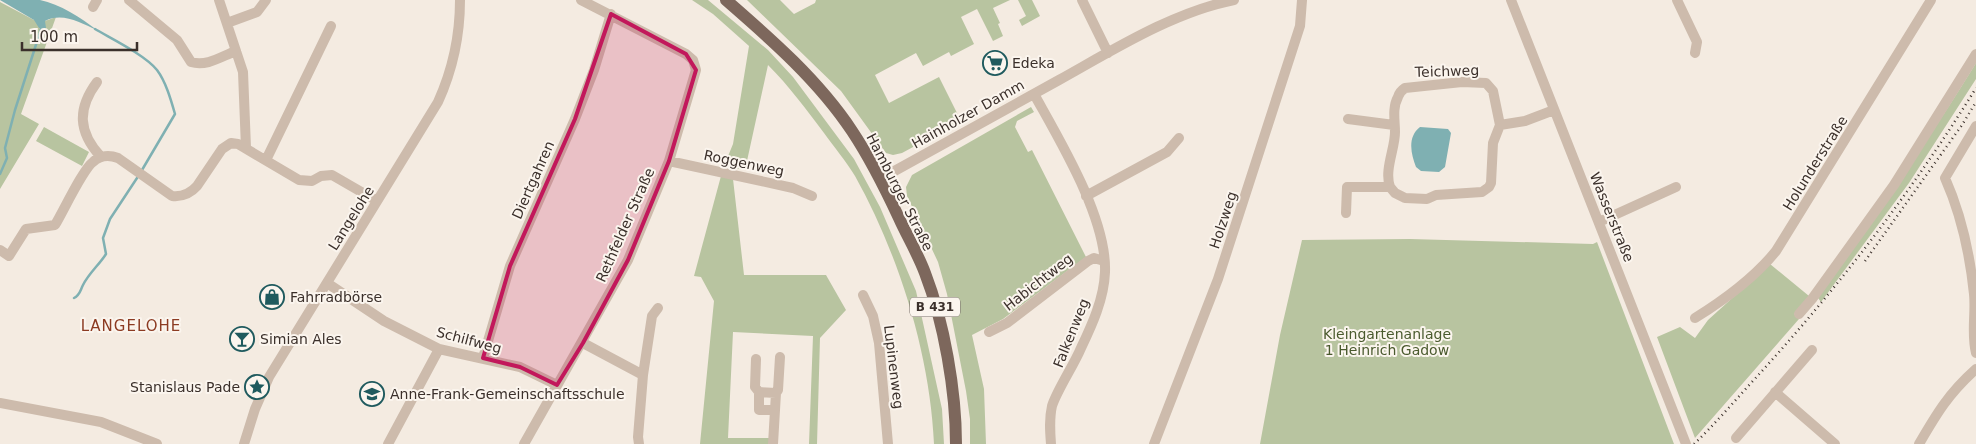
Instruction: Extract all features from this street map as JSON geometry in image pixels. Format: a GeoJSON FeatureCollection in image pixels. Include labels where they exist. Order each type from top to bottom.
{"type":"FeatureCollection","features":[{"type":"Feature","properties":{"kind":"main road","name":"Hamburger Straße"},"geometry":{"type":"LineString","coordinates":[[726,0],[762,32],[818,88],[851,130],[880,179],[925,272],[932,294],[950,372],[956,416],[956,444]]}},
{"type":"Feature","properties":{"kind":"street"},"geometry":{"type":"LineString","coordinates":[[129,0],[177,40],[191,62],[206,63],[236,50]]}},
{"type":"Feature","properties":{"kind":"street"},"geometry":{"type":"LineString","coordinates":[[219,0],[243,72],[246,148]]}},
{"type":"Feature","properties":{"kind":"street"},"geometry":{"type":"LineString","coordinates":[[227,23],[256,12],[266,0]]}},
{"type":"Feature","properties":{"kind":"street","name":"Langelohe"},"geometry":{"type":"LineString","coordinates":[[244,444],[255,409],[269,377],[428,121],[446,84],[457,47],[460,0]]}},
{"type":"Feature","properties":{"kind":"street"},"geometry":{"type":"LineString","coordinates":[[581,0],[610,14]]}},
{"type":"Feature","properties":{"kind":"street"},"geometry":{"type":"LineString","coordinates":[[1082,0],[1108,53]]}},
{"type":"Feature","properties":{"kind":"street","name":"Hainholzer Damm"},"geometry":{"type":"LineString","coordinates":[[880,179],[1108,53],[1188,13],[1234,0]]}},
{"type":"Feature","properties":{"kind":"street","name":"Holzweg"},"geometry":{"type":"LineString","coordinates":[[1154,444],[1221,270],[1300,26],[1302,0]]}},
{"type":"Feature","properties":{"kind":"street","name":"Wasserstraße"},"geometry":{"type":"LineString","coordinates":[[1511,0],[1686,444]]}},
{"type":"Feature","properties":{"kind":"street"},"geometry":{"type":"LineString","coordinates":[[1677,0],[1697,42],[1695,53]]}},
{"type":"Feature","properties":{"kind":"street","name":"Holunderstraße"},"geometry":{"type":"LineString","coordinates":[[1695,318],[1713,307],[1765,264],[1776,251],[1931,0]]}},
{"type":"Feature","properties":{"kind":"street","name":"Rethfelder Straße"},"geometry":{"type":"LineString","coordinates":[[524,444],[583,343],[628,260],[669,161],[696,70],[693,60],[686,54],[610,14]]}},
{"type":"Feature","properties":{"kind":"street","name":"Diertgahren"},"geometry":{"type":"LineString","coordinates":[[483,358],[510,266],[575,119],[594,70],[610,14]]}},
{"type":"Feature","properties":{"kind":"street"},"geometry":{"type":"LineString","coordinates":[[266,160],[331,26]]}},
{"type":"Feature","properties":{"kind":"street"},"geometry":{"type":"LineString","coordinates":[[1799,314],[1812,299],[1894,185],[1976,54]]}},
{"type":"Feature","properties":{"kind":"street"},"geometry":{"type":"LineString","coordinates":[[97,82],[83,109],[82,124],[92,147],[101,157]]}},
{"type":"Feature","properties":{"kind":"street","name":"Teichweg"},"geometry":{"type":"LineString","coordinates":[[1462,82],[1482,82],[1490,86],[1496,101],[1500,125],[1493,143],[1490,183],[1486,190],[1476,194],[1446,194],[1427,199],[1412,199],[1400,196],[1390,187],[1388,177],[1395,133],[1394,125],[1398,96],[1405,88],[1462,82]]}},
{"type":"Feature","properties":{"kind":"street","name":"Falkenweg"},"geometry":{"type":"LineString","coordinates":[[1034,94],[1086,196],[1096,220],[1104,261],[1104,283],[1092,324],[1052,406],[1050,422],[1051,444]]}},
{"type":"Feature","properties":{"kind":"street"},"geometry":{"type":"LineString","coordinates":[[1500,125],[1525,121],[1554,110]]}},
{"type":"Feature","properties":{"kind":"street"},"geometry":{"type":"LineString","coordinates":[[1348,119],[1394,125]]}},
{"type":"Feature","properties":{"kind":"street"},"geometry":{"type":"LineString","coordinates":[[1976,126],[1945,178],[1956,202],[1965,238],[1974,295],[1976,352]]}},
{"type":"Feature","properties":{"kind":"street"},"geometry":{"type":"LineString","coordinates":[[1086,196],[1168,152],[1179,138]]}},
{"type":"Feature","properties":{"kind":"street"},"geometry":{"type":"LineString","coordinates":[[0,250],[8,256],[26,229],[55,225],[91,163],[101,157],[112,156],[118,158],[171,195],[179,197],[192,191],[197,186],[226,145],[238,144],[299,180],[305,182],[312,181],[322,176],[332,175],[377,201]]}},
{"type":"Feature","properties":{"kind":"street","name":"Roggenweg"},"geometry":{"type":"LineString","coordinates":[[669,161],[794,188],[812,196]]}},
{"type":"Feature","properties":{"kind":"street"},"geometry":{"type":"LineString","coordinates":[[1346,213],[1347,188],[1390,187]]}},
{"type":"Feature","properties":{"kind":"street"},"geometry":{"type":"LineString","coordinates":[[1599,222],[1676,187]]}},
{"type":"Feature","properties":{"kind":"street","name":"Habichtweg"},"geometry":{"type":"LineString","coordinates":[[989,332],[1007,323],[1088,260],[1094,258],[1104,261]]}},
{"type":"Feature","properties":{"kind":"street","name":"Schilfweg"},"geometry":{"type":"LineString","coordinates":[[327,283],[384,321],[439,349],[520,367],[557,385]]}},
{"type":"Feature","properties":{"kind":"street","name":"Lupinenweg"},"geometry":{"type":"LineString","coordinates":[[863,295],[873,316],[879,344],[888,444]]}},
{"type":"Feature","properties":{"kind":"street"},"geometry":{"type":"LineString","coordinates":[[639,444],[643,375],[652,316],[658,308]]}},
{"type":"Feature","properties":{"kind":"street"},"geometry":{"type":"LineString","coordinates":[[583,343],[643,375]]}},
{"type":"Feature","properties":{"kind":"street"},"geometry":{"type":"LineString","coordinates":[[388,444],[439,349]]}},
{"type":"Feature","properties":{"kind":"street"},"geometry":{"type":"LineString","coordinates":[[1736,438],[1812,350]]}},
{"type":"Feature","properties":{"kind":"street"},"geometry":{"type":"LineString","coordinates":[[773,444],[780,358]]}},
{"type":"Feature","properties":{"kind":"street"},"geometry":{"type":"LineString","coordinates":[[756,359],[755,386],[760,392],[759,410],[775,410]]}},
{"type":"Feature","properties":{"kind":"street"},"geometry":{"type":"LineString","coordinates":[[1919,444],[1943,403],[1976,368]]}},
{"type":"Feature","properties":{"kind":"street"},"geometry":{"type":"LineString","coordinates":[[760,392],[776,393]]}},
{"type":"Feature","properties":{"kind":"street"},"geometry":{"type":"LineString","coordinates":[[1775,392],[1835,444]]}},
{"type":"Feature","properties":{"kind":"street"},"geometry":{"type":"LineString","coordinates":[[0,404],[101,422],[157,444]]}},
{"type":"Feature","properties":{"kind":"highlighted area"},"geometry":{"type":"Polygon","coordinates":[[[611,14],[686,54],[696,70],[669,161],[628,260],[583,343],[557,385],[520,367],[483,358],[510,266],[575,119],[611,14]]]}},
{"type":"Feature","properties":{"kind":"green space"},"geometry":{"type":"Polygon","coordinates":[[[692,0],[708,0],[768,50],[793,77],[854,159],[880,207],[916,291],[942,409],[944,444],[934,444],[926,375],[910,306],[885,239],[855,176],[804,106],[768,65],[745,170],[724,166],[733,144],[749,46],[713,14],[692,0]]]}},
{"type":"Feature","properties":{"kind":"green space"},"geometry":{"type":"Polygon","coordinates":[[[747,0],[780,0],[794,14],[815,3],[816,0],[1010,0],[993,8],[1000,23],[998,24],[1003,36],[993,41],[977,9],[961,17],[974,44],[951,56],[949,52],[923,66],[916,53],[875,75],[889,103],[939,77],[961,121],[902,153],[893,155],[886,153],[841,91],[747,0]]]}},
{"type":"Feature","properties":{"kind":"green space"},"geometry":{"type":"Polygon","coordinates":[[[1018,0],[1032,0],[1040,16],[1022,26],[1019,20],[1026,16],[1018,0]]]}},
{"type":"Feature","properties":{"kind":"green space"},"geometry":{"type":"Polygon","coordinates":[[[0,2],[34,20],[45,21],[56,17],[21,114],[39,124],[0,189],[0,2]]]}},
{"type":"Feature","properties":{"kind":"green space"},"geometry":{"type":"Polygon","coordinates":[[[1976,63],[1976,79],[1909,183],[1821,302],[1818,298],[1899,182],[1976,63]]]}},
{"type":"Feature","properties":{"kind":"green space"},"geometry":{"type":"Polygon","coordinates":[[[1031,107],[1034,112],[1017,121],[1015,127],[1028,152],[1032,150],[1086,257],[1003,319],[972,335],[984,389],[986,444],[970,444],[970,419],[966,391],[947,294],[938,262],[907,196],[906,187],[912,175],[1031,107]]]}},
{"type":"Feature","properties":{"kind":"green space"},"geometry":{"type":"Polygon","coordinates":[[[44,127],[89,152],[82,166],[36,141],[44,127]]]}},
{"type":"Feature","properties":{"kind":"green space"},"geometry":{"type":"Polygon","coordinates":[[[721,176],[733,179],[744,275],[826,275],[846,310],[820,338],[817,444],[809,444],[813,336],[733,332],[728,438],[770,438],[770,444],[700,444],[714,301],[701,277],[694,276],[721,176]]]}},
{"type":"Feature","properties":{"kind":"green space","name":"Kleingartenanlage 1 Heinrich Gadow"},"geometry":{"type":"Polygon","coordinates":[[[1410,239],[1593,244],[1597,242],[1674,444],[1260,444],[1280,335],[1302,240],[1410,239]]]}},
{"type":"Feature","properties":{"kind":"green space"},"geometry":{"type":"Polygon","coordinates":[[[1770,264],[1809,296],[1794,314],[1799,319],[1695,438],[1657,337],[1680,327],[1695,338],[1708,320],[1770,264]]]}},
{"type":"Feature","properties":{"kind":"water"},"geometry":{"type":"Polygon","coordinates":[[[0,0],[40,0],[48,2],[70,12],[97,30],[65,18],[45,21],[46,28],[39,28],[34,20],[0,0]]]}},
{"type":"Feature","properties":{"kind":"water"},"geometry":{"type":"Polygon","coordinates":[[[1420,127],[1448,129],[1451,133],[1445,167],[1439,172],[1421,171],[1416,167],[1411,146],[1413,136],[1420,127]]]}},
{"type":"Feature","properties":{"kind":"waterway"},"geometry":{"type":"LineString","coordinates":[[0,174],[7,158],[5,148],[15,110],[42,26]]}},
{"type":"Feature","properties":{"kind":"waterway"},"geometry":{"type":"LineString","coordinates":[[95,29],[152,64],[160,75],[170,97],[175,114],[142,170]]}},
{"type":"Feature","properties":{"kind":"waterway"},"geometry":{"type":"LineString","coordinates":[[74,298],[79,294],[88,277],[106,254],[103,238],[110,219],[139,175]]}},
{"type":"Feature","properties":{"kind":"railway"},"geometry":{"type":"LineString","coordinates":[[1694,444],[1782,349],[1871,241],[1925,166],[1976,88]]}},
{"type":"Feature","properties":{"kind":"railway"},"geometry":{"type":"LineString","coordinates":[[1865,261],[1962,125],[1976,102]]}},
{"type":"Feature","properties":{"kind":"place","name":"Edeka"},"geometry":{"type":"Point","coordinates":[995,63]}},
{"type":"Feature","properties":{"kind":"place","name":"Fahrradbörse"},"geometry":{"type":"Point","coordinates":[272,297]}},
{"type":"Feature","properties":{"kind":"place","name":"Simian Ales"},"geometry":{"type":"Point","coordinates":[242,339]}},
{"type":"Feature","properties":{"kind":"place","name":"Stanislaus Pade"},"geometry":{"type":"Point","coordinates":[257,387]}},
{"type":"Feature","properties":{"kind":"place","name":"Anne-Frank-Gemeinschaftsschule"},"geometry":{"type":"Point","coordinates":[372,394]}},
{"type":"Feature","properties":{"kind":"district","name":"LANGELOHE"},"geometry":{"type":"Point","coordinates":[131,326]}}]}
